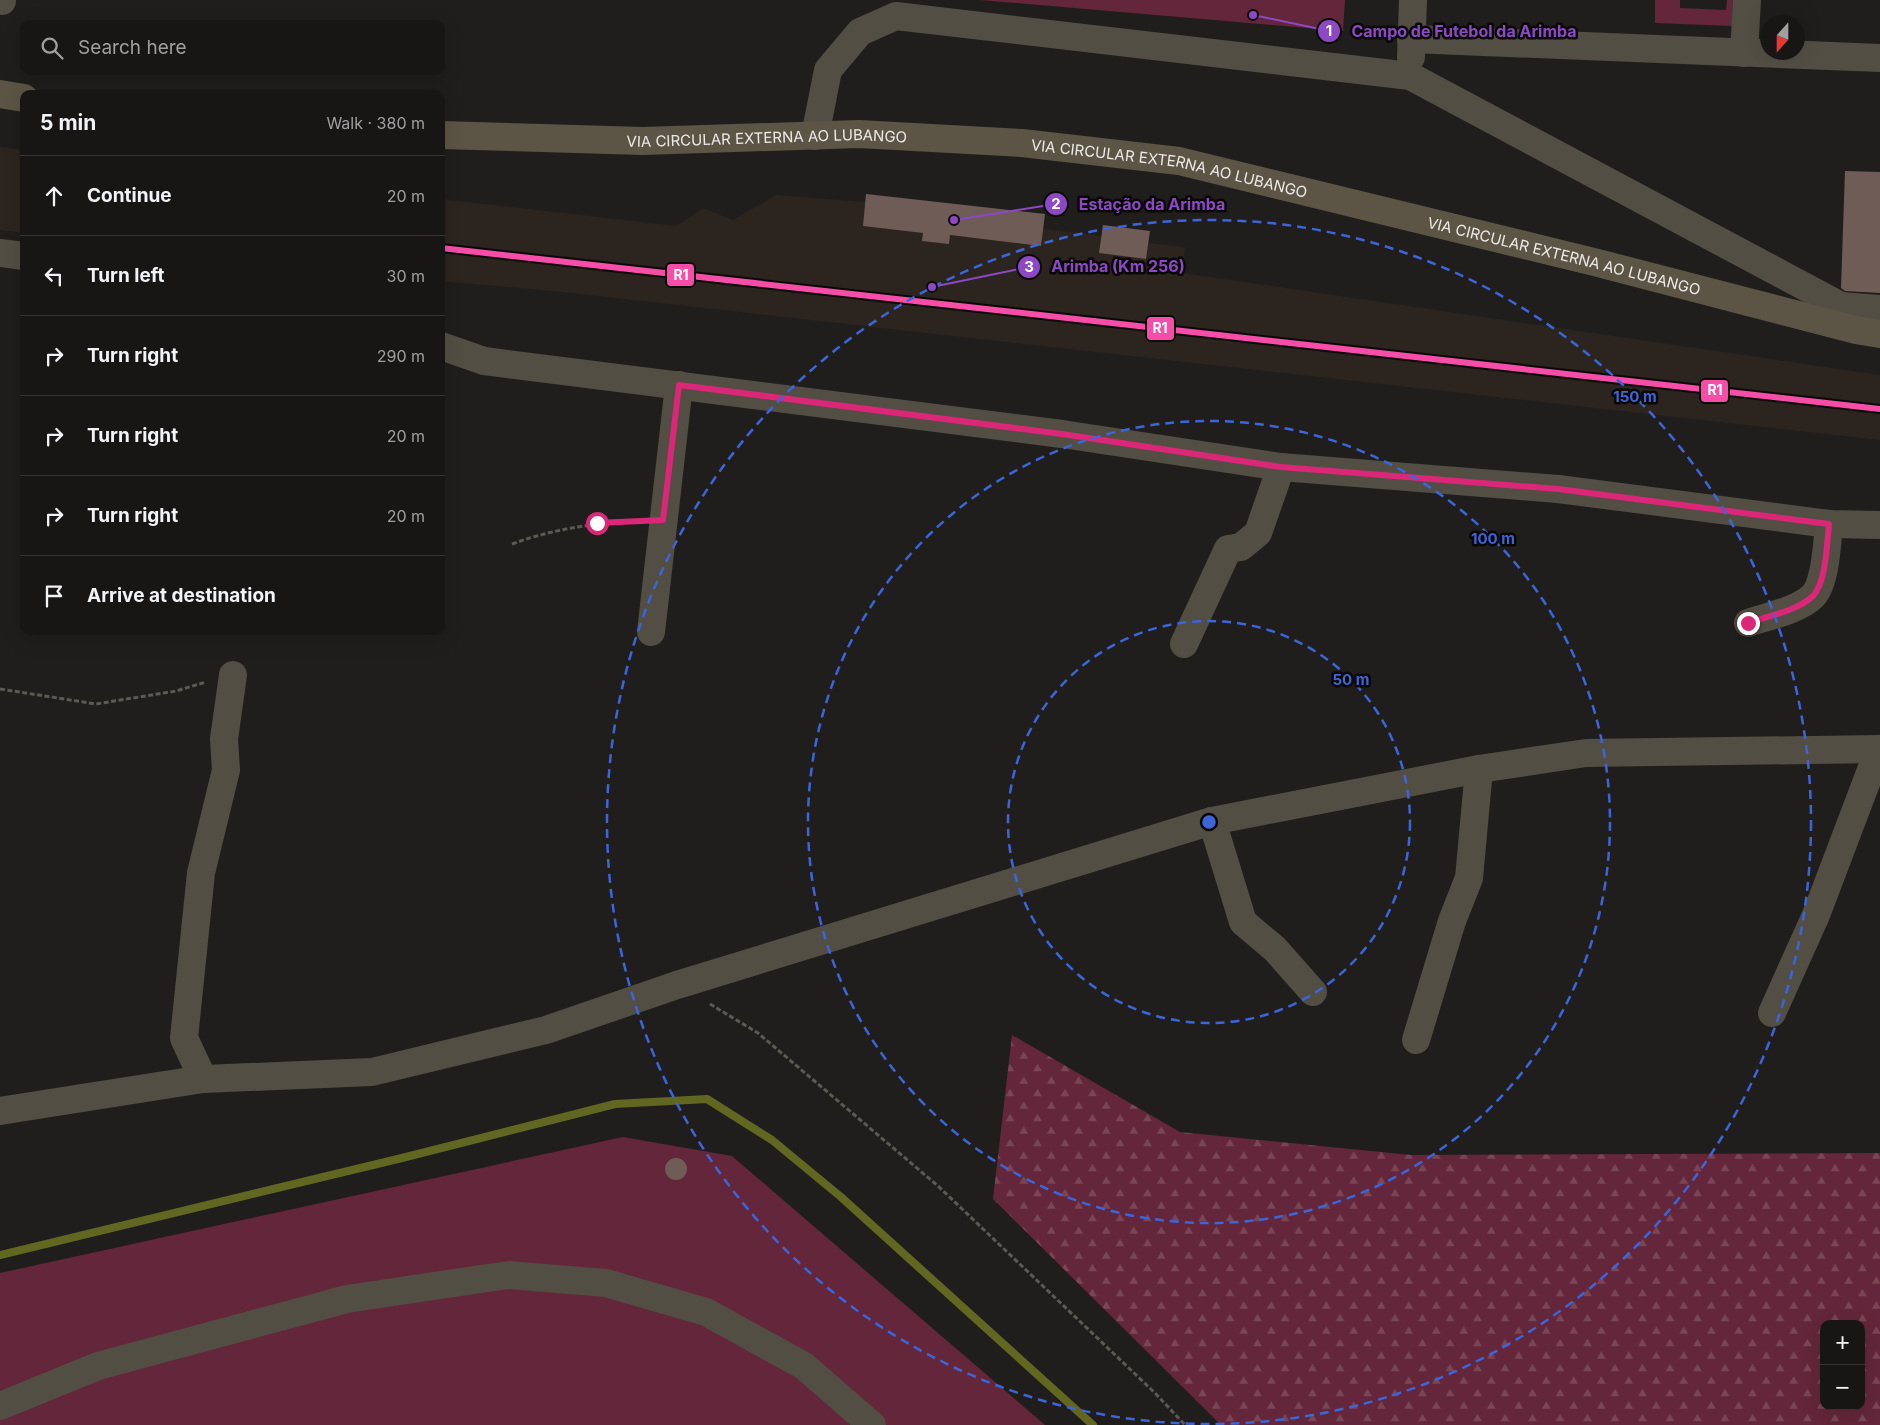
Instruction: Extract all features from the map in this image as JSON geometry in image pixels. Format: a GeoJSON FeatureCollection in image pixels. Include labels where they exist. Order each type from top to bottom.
{"type":"FeatureCollection","features":[{"type":"Feature","properties":{"kind":"main road"},"geometry":{"type":"LineString","coordinates":[[0,94],[20,97]]}},
{"type":"Feature","properties":{"kind":"main road","name":"VIA CIRCULAR EXTERNA AO LUBANGO"},"geometry":{"type":"LineString","coordinates":[[445,134],[642,140],[859,134],[1022,143],[1179,161],[1594,262],[1856,330],[1880,334]]}},
{"type":"Feature","properties":{"kind":"street"},"geometry":{"type":"LineString","coordinates":[[1410,76],[1413,0]]}},
{"type":"Feature","properties":{"kind":"street"},"geometry":{"type":"LineString","coordinates":[[1744,53],[1748,0]]}},
{"type":"Feature","properties":{"kind":"street"},"geometry":{"type":"LineString","coordinates":[[816,136],[828,70],[860,32],[896,8],[1410,76],[1841,306],[1880,309]]}},
{"type":"Feature","properties":{"kind":"street"},"geometry":{"type":"LineString","coordinates":[[1411,39],[1880,58]]}},
{"type":"Feature","properties":{"kind":"street"},"geometry":{"type":"LineString","coordinates":[[0,253],[20,256]]}},
{"type":"Feature","properties":{"kind":"street"},"geometry":{"type":"LineString","coordinates":[[445,347],[484,361],[1062,434],[1281,467],[1558,489],[1829,524],[1880,525]]}},
{"type":"Feature","properties":{"kind":"street"},"geometry":{"type":"LineString","coordinates":[[650,632],[679,385]]}},
{"type":"Feature","properties":{"kind":"street"},"geometry":{"type":"LineString","coordinates":[[1184,644],[1228,549],[1241,547],[1258,533],[1281,467]]}},
{"type":"Feature","properties":{"kind":"street"},"geometry":{"type":"LineString","coordinates":[[1748,623],[1795,607],[1814,595],[1824,571],[1829,524]]}},
{"type":"Feature","properties":{"kind":"street"},"geometry":{"type":"LineString","coordinates":[[203,1079],[184,1038],[201,873],[226,770],[224,739],[233,675]]}},
{"type":"Feature","properties":{"kind":"street"},"geometry":{"type":"LineString","coordinates":[[0,1111],[203,1079],[372,1072],[546,1030],[677,985],[1212,822],[1479,769],[1586,753],[1879,749],[1816,915],[1772,1012]]}},
{"type":"Feature","properties":{"kind":"street"},"geometry":{"type":"LineString","coordinates":[[1416,1040],[1452,921],[1468,878],[1479,769]]}},
{"type":"Feature","properties":{"kind":"street"},"geometry":{"type":"LineString","coordinates":[[1212,822],[1243,922],[1275,949],[1313,992]]}},
{"type":"Feature","properties":{"kind":"street"},"geometry":{"type":"LineString","coordinates":[[0,1406],[98,1366],[346,1299],[508,1275],[606,1283],[706,1312],[804,1366],[872,1425]]}},
{"type":"Feature","properties":{"kind":"path"},"geometry":{"type":"LineString","coordinates":[[512,544],[543,533],[597,523],[663,520]]}},
{"type":"Feature","properties":{"kind":"path"},"geometry":{"type":"LineString","coordinates":[[0,689],[96,704],[176,691],[233,675]]}},
{"type":"Feature","properties":{"kind":"path"},"geometry":{"type":"LineString","coordinates":[[677,985],[758,1033],[938,1186],[1155,1393],[1185,1425]]}},
{"type":"Feature","properties":{"kind":"shaded area"},"geometry":{"type":"Polygon","coordinates":[[[0,147],[20,150],[20,232],[0,230],[0,147]]]}},
{"type":"Feature","properties":{"kind":"shaded area"},"geometry":{"type":"Polygon","coordinates":[[[866,194],[1045,214],[1043,229],[1102,236],[1100,253],[1146,259],[1148,243],[1185,247],[1183,273],[1880,375],[1880,440],[553,291],[445,281],[445,199],[677,226],[703,208],[733,220],[776,195],[865,202],[866,194]]]}},
{"type":"Feature","properties":{"kind":"green space"},"geometry":{"type":"Polygon","coordinates":[[[980,0],[1345,0],[1343,31],[980,0]]]}},
{"type":"Feature","properties":{"kind":"green space"},"geometry":{"type":"Polygon","coordinates":[[[1655,0],[1680,0],[1680,8],[1726,10],[1727,0],[1733,0],[1732,26],[1655,23],[1655,0]]]}},
{"type":"Feature","properties":{"kind":"green space"},"geometry":{"type":"Polygon","coordinates":[[[1012,1035],[1180,1132],[1411,1155],[1880,1153],[1880,1425],[1221,1425],[993,1199],[1012,1035]]]}},
{"type":"Feature","properties":{"kind":"green space"},"geometry":{"type":"Polygon","coordinates":[[[623,1137],[732,1156],[1045,1425],[0,1425],[0,1273],[623,1137]]]}},
{"type":"Feature","properties":{"kind":"building"},"geometry":{"type":"Polygon","coordinates":[[[1845,171],[1880,172],[1880,293],[1845,291],[1841,288],[1845,171]]]}},
{"type":"Feature","properties":{"kind":"building"},"geometry":{"type":"Polygon","coordinates":[[[866,194],[1045,214],[1041,246],[950,235],[949,244],[922,241],[923,233],[863,226],[866,194]]]}},
{"type":"Feature","properties":{"kind":"building"},"geometry":{"type":"Polygon","coordinates":[[[1103,225],[1150,231],[1146,259],[1099,253],[1103,225]]]}},
{"type":"Feature","properties":{"kind":"building"},"geometry":{"type":"Polygon","coordinates":[[[676,1158],[684,1161],[687,1169],[684,1177],[676,1180],[668,1177],[665,1169],[668,1161],[676,1158]]]}},
{"type":"Feature","properties":{"kind":"waterway"},"geometry":{"type":"LineString","coordinates":[[0,1255],[402,1158],[615,1104],[707,1099],[772,1140],[841,1197],[1093,1425]]}},
{"type":"Feature","properties":{"kind":"transit line","name":"R1"},"geometry":{"type":"LineString","coordinates":[[445,248],[1880,409]]}},
{"type":"Feature","properties":{"kind":"place","name":"Campo de Futebol da Arimba"},"geometry":{"type":"Point","coordinates":[1253,15]}},
{"type":"Feature","properties":{"kind":"place","name":"Estação da Arimba"},"geometry":{"type":"Point","coordinates":[954,220]}},
{"type":"Feature","properties":{"kind":"place","name":"Arimba (Km 256)"},"geometry":{"type":"Point","coordinates":[932,287]}},
{"type":"Feature","properties":{"kind":"route"},"geometry":{"type":"LineString","coordinates":[[597,523],[663,520],[679,385],[1062,434],[1281,467],[1558,489],[1829,524],[1824,571],[1814,595],[1795,607],[1748,623]]}}]}
